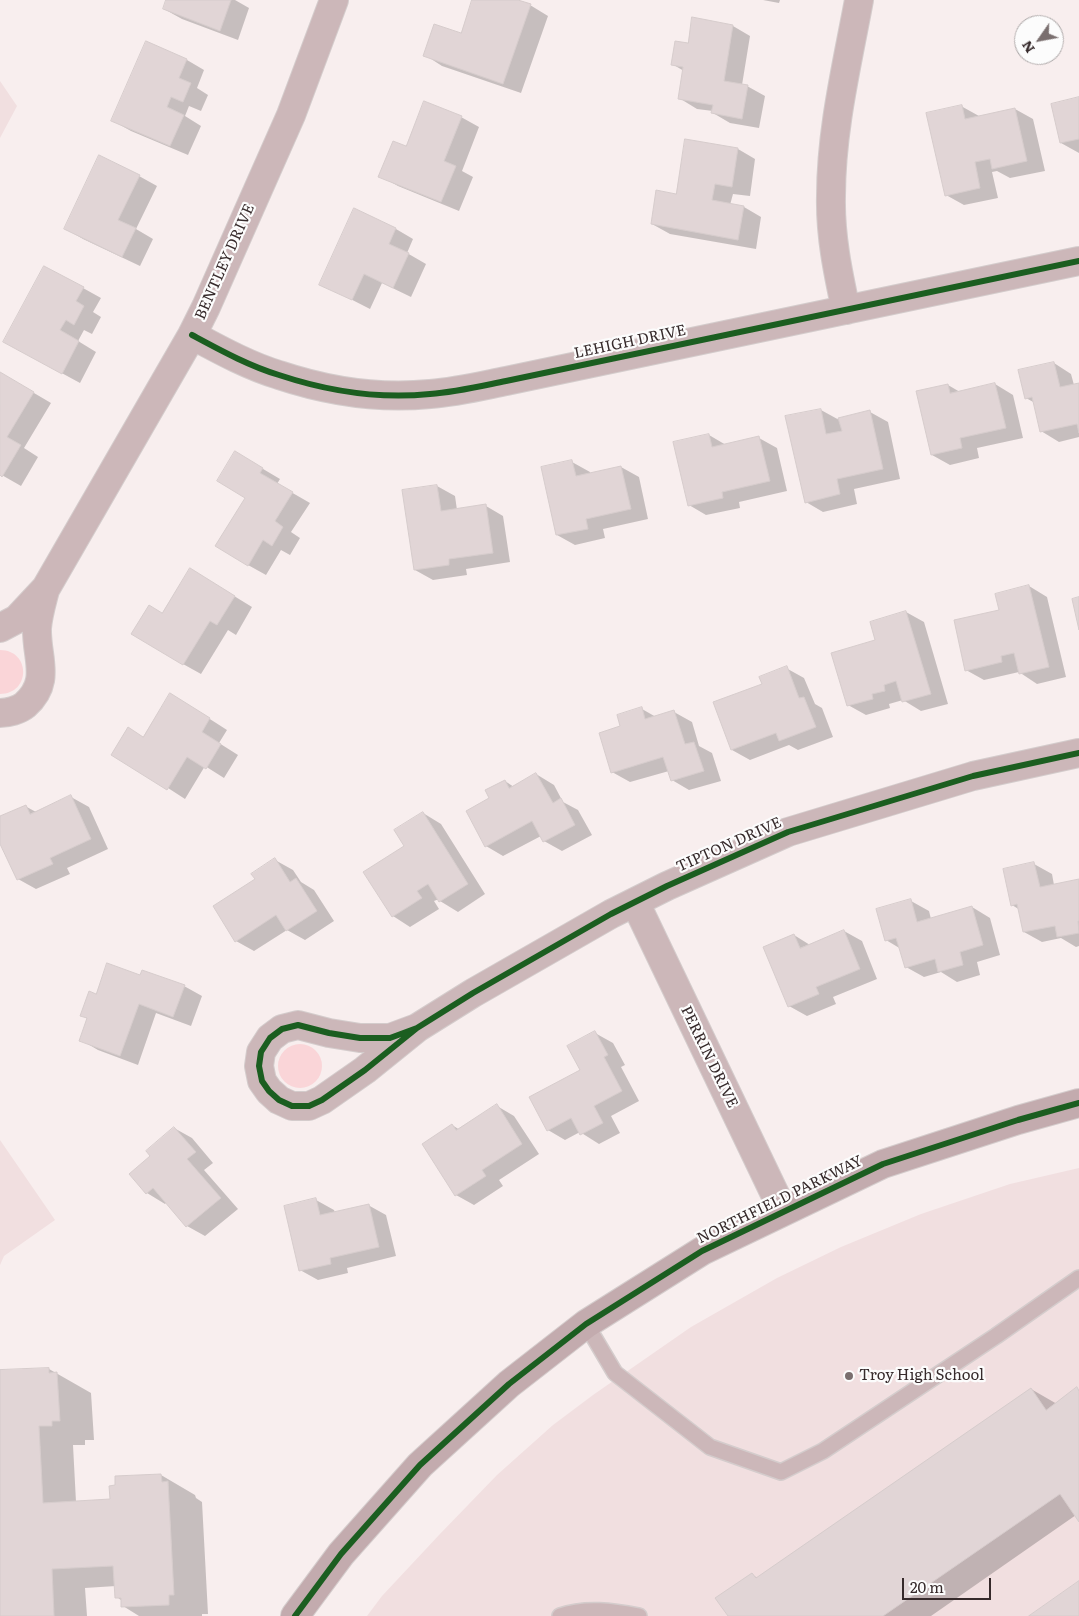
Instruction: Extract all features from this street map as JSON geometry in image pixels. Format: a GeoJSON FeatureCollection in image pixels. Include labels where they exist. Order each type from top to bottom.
{"type":"FeatureCollection","features":[{"type":"Feature","properties":{"kind":"street","name":"BENTLEY DRIVE"},"geometry":{"type":"LineString","coordinates":[[0,628],[17,619],[46,588],[192,335],[291,115],[334,0]]}},
{"type":"Feature","properties":{"kind":"street"},"geometry":{"type":"LineString","coordinates":[[846,310],[833,235],[830,198],[832,159],[837,121],[859,0]]}},
{"type":"Feature","properties":{"kind":"street","name":"LEHIGH DRIVE"},"geometry":{"type":"LineString","coordinates":[[192,335],[277,375],[306,383],[364,393],[430,394],[506,381],[1079,261]]}},
{"type":"Feature","properties":{"kind":"street","name":"BENTLEY DRIVE"},"geometry":{"type":"LineString","coordinates":[[0,713],[21,708],[35,696],[42,678],[37,629],[46,588]]}},
{"type":"Feature","properties":{"kind":"street","name":"TIPTON DRIVE"},"geometry":{"type":"LineString","coordinates":[[417,1028],[390,1038],[360,1038],[329,1033],[298,1024],[282,1029],[270,1038],[262,1052],[259,1066],[262,1081],[279,1100],[292,1106],[309,1106],[322,1100],[364,1070],[417,1028],[536,956],[634,902],[788,832],[973,776],[1079,753]]}},
{"type":"Feature","properties":{"kind":"street","name":"PERRIN DRIVE"},"geometry":{"type":"LineString","coordinates":[[634,902],[783,1211]]}},
{"type":"Feature","properties":{"kind":"street","name":"NORTHFIELD PARKWAY"},"geometry":{"type":"LineString","coordinates":[[295,1616],[340,1554],[420,1465],[509,1384],[586,1324],[702,1251],[884,1164],[1018,1120],[1079,1103]]}},
{"type":"Feature","properties":{"kind":"lane"},"geometry":{"type":"LineString","coordinates":[[586,1324],[616,1373],[710,1446],[781,1472],[824,1451],[1079,1278]]}},
{"type":"Feature","properties":{"kind":"lane"},"geometry":{"type":"LineString","coordinates":[[560,1616],[568,1613],[608,1610],[639,1616]]}},
{"type":"Feature","properties":{"kind":"shaded area"},"geometry":{"type":"Polygon","coordinates":[[[0,81],[17,106],[0,138],[0,81]]]}},
{"type":"Feature","properties":{"kind":"shaded area"},"geometry":{"type":"Polygon","coordinates":[[[0,650],[10,652],[17,657],[22,664],[23,672],[22,680],[17,687],[10,692],[0,694],[0,650]]]}},
{"type":"Feature","properties":{"kind":"shaded area"},"geometry":{"type":"Polygon","coordinates":[[[300,1044],[312,1048],[318,1054],[322,1066],[318,1078],[312,1084],[300,1088],[288,1084],[282,1078],[278,1066],[282,1054],[288,1048],[300,1044]]]}},
{"type":"Feature","properties":{"kind":"shaded area"},"geometry":{"type":"Polygon","coordinates":[[[0,1140],[55,1220],[4,1256],[0,1265],[0,1140]]]}},
{"type":"Feature","properties":{"kind":"shaded area","name":"Troy High School"},"geometry":{"type":"Polygon","coordinates":[[[1079,1168],[1079,1616],[367,1616],[382,1596],[497,1475],[553,1425],[691,1327],[777,1278],[841,1247],[921,1214],[1010,1184],[1079,1168]]]}},
{"type":"Feature","properties":{"kind":"building"},"geometry":{"type":"Polygon","coordinates":[[[166,0],[231,0],[220,31],[163,9],[166,0]]]}},
{"type":"Feature","properties":{"kind":"building"},"geometry":{"type":"Polygon","coordinates":[[[472,0],[518,0],[531,4],[503,84],[423,56],[434,24],[461,33],[472,0]]]}},
{"type":"Feature","properties":{"kind":"building"},"geometry":{"type":"Polygon","coordinates":[[[692,17],[733,25],[724,81],[748,85],[742,119],[711,113],[713,105],[678,99],[683,67],[671,65],[675,41],[688,43],[692,17]]]}},
{"type":"Feature","properties":{"kind":"building"},"geometry":{"type":"Polygon","coordinates":[[[146,41],[187,59],[179,78],[191,83],[183,102],[171,97],[167,107],[184,115],[170,146],[111,121],[146,41]]]}},
{"type":"Feature","properties":{"kind":"building"},"geometry":{"type":"Polygon","coordinates":[[[1079,97],[1079,139],[1060,143],[1051,104],[1079,97]]]}},
{"type":"Feature","properties":{"kind":"building"},"geometry":{"type":"Polygon","coordinates":[[[424,101],[462,116],[444,161],[456,166],[441,202],[378,177],[393,141],[406,146],[424,101]]]}},
{"type":"Feature","properties":{"kind":"building"},"geometry":{"type":"Polygon","coordinates":[[[962,105],[965,119],[1015,108],[1027,161],[992,169],[990,159],[975,162],[980,188],[945,196],[926,113],[962,105]]]}},
{"type":"Feature","properties":{"kind":"building"},"geometry":{"type":"Polygon","coordinates":[[[685,139],[738,148],[732,187],[715,184],[712,200],[744,206],[738,240],[651,224],[656,190],[676,194],[685,139]]]}},
{"type":"Feature","properties":{"kind":"building"},"geometry":{"type":"Polygon","coordinates":[[[99,155],[140,175],[118,220],[136,228],[122,257],[64,229],[99,155]]]}},
{"type":"Feature","properties":{"kind":"building"},"geometry":{"type":"Polygon","coordinates":[[[354,208],[396,228],[389,244],[409,253],[393,288],[364,274],[352,300],[319,285],[354,208]]]}},
{"type":"Feature","properties":{"kind":"building"},"geometry":{"type":"Polygon","coordinates":[[[44,266],[84,287],[76,301],[84,306],[74,325],[66,320],[60,330],[79,341],[62,374],[3,342],[44,266]]]}},
{"type":"Feature","properties":{"kind":"building"},"geometry":{"type":"Polygon","coordinates":[[[1054,362],[1060,387],[1079,383],[1079,433],[1077,424],[1040,432],[1032,397],[1025,399],[1018,370],[1054,362]]]}},
{"type":"Feature","properties":{"kind":"building"},"geometry":{"type":"Polygon","coordinates":[[[0,372],[34,392],[7,437],[21,445],[2,477],[0,475],[0,372]]]}},
{"type":"Feature","properties":{"kind":"building"},"geometry":{"type":"Polygon","coordinates":[[[995,383],[1006,428],[960,438],[962,448],[931,455],[916,391],[948,384],[950,393],[995,383]]]}},
{"type":"Feature","properties":{"kind":"building"},"geometry":{"type":"Polygon","coordinates":[[[821,409],[826,434],[842,431],[838,418],[870,410],[883,469],[837,479],[840,494],[805,503],[785,416],[821,409]]]}},
{"type":"Feature","properties":{"kind":"building"},"geometry":{"type":"Polygon","coordinates":[[[709,434],[712,447],[759,436],[770,481],[722,492],[723,498],[688,506],[673,442],[709,434]]]}},
{"type":"Feature","properties":{"kind":"building"},"geometry":{"type":"Polygon","coordinates":[[[235,451],[263,468],[260,473],[293,492],[275,521],[283,527],[272,546],[263,540],[248,566],[215,546],[245,498],[217,481],[235,451]]]}},
{"type":"Feature","properties":{"kind":"building"},"geometry":{"type":"Polygon","coordinates":[[[572,460],[576,476],[621,466],[631,509],[586,519],[588,529],[556,535],[541,467],[572,460]]]}},
{"type":"Feature","properties":{"kind":"building"},"geometry":{"type":"Polygon","coordinates":[[[437,485],[441,511],[486,504],[493,553],[449,559],[449,565],[414,570],[402,490],[437,485]]]}},
{"type":"Feature","properties":{"kind":"building"},"geometry":{"type":"Polygon","coordinates":[[[190,568],[235,596],[217,625],[210,621],[183,665],[131,634],[149,605],[162,613],[190,568]]]}},
{"type":"Feature","properties":{"kind":"building"},"geometry":{"type":"Polygon","coordinates":[[[1029,585],[1049,667],[1019,674],[1014,653],[1001,656],[1002,662],[965,671],[954,620],[999,610],[995,594],[1029,585]]]}},
{"type":"Feature","properties":{"kind":"building"},"geometry":{"type":"Polygon","coordinates":[[[1079,597],[1079,630],[1072,599],[1079,597]]]}},
{"type":"Feature","properties":{"kind":"building"},"geometry":{"type":"Polygon","coordinates":[[[906,611],[931,694],[902,702],[896,681],[884,685],[885,691],[872,694],[873,699],[847,706],[831,653],[875,640],[870,622],[906,611]]]}},
{"type":"Feature","properties":{"kind":"building"},"geometry":{"type":"Polygon","coordinates":[[[787,666],[799,698],[804,697],[816,727],[779,741],[776,733],[731,750],[713,702],[762,684],[759,677],[787,666]]]}},
{"type":"Feature","properties":{"kind":"building"},"geometry":{"type":"Polygon","coordinates":[[[170,693],[210,718],[202,732],[221,744],[206,769],[187,757],[167,790],[111,755],[128,727],[143,737],[170,693]]]}},
{"type":"Feature","properties":{"kind":"building"},"geometry":{"type":"Polygon","coordinates":[[[642,707],[645,719],[674,710],[685,744],[694,742],[704,771],[671,781],[663,757],[611,773],[599,733],[620,726],[617,715],[642,707]]]}},
{"type":"Feature","properties":{"kind":"building"},"geometry":{"type":"Polygon","coordinates":[[[536,773],[553,803],[561,798],[575,825],[543,842],[532,821],[485,847],[466,811],[489,798],[485,790],[505,780],[509,788],[536,773]]]}},
{"type":"Feature","properties":{"kind":"building"},"geometry":{"type":"Polygon","coordinates":[[[71,795],[91,839],[50,858],[53,864],[17,880],[0,844],[0,816],[26,805],[30,814],[71,795]]]}},
{"type":"Feature","properties":{"kind":"building"},"geometry":{"type":"Polygon","coordinates":[[[423,812],[468,884],[439,902],[428,884],[417,891],[422,898],[392,917],[363,872],[404,846],[394,830],[423,812]]]}},
{"type":"Feature","properties":{"kind":"building"},"geometry":{"type":"Polygon","coordinates":[[[275,858],[290,882],[296,878],[317,911],[286,931],[276,915],[235,942],[213,906],[255,879],[251,874],[275,858]]]}},
{"type":"Feature","properties":{"kind":"building"},"geometry":{"type":"Polygon","coordinates":[[[1034,862],[1040,887],[1079,879],[1079,933],[1057,937],[1055,926],[1023,932],[1017,904],[1011,906],[1003,869],[1034,862]]]}},
{"type":"Feature","properties":{"kind":"building"},"geometry":{"type":"Polygon","coordinates":[[[911,899],[917,922],[972,906],[983,945],[960,952],[963,965],[938,972],[935,959],[905,968],[896,938],[885,941],[876,909],[911,899]]]}},
{"type":"Feature","properties":{"kind":"building"},"geometry":{"type":"Polygon","coordinates":[[[844,930],[860,969],[816,987],[819,994],[788,1007],[763,947],[794,934],[800,948],[844,930]]]}},
{"type":"Feature","properties":{"kind":"building"},"geometry":{"type":"Polygon","coordinates":[[[107,963],[140,975],[142,970],[185,985],[173,1017],[139,1004],[120,1056],[79,1041],[87,1018],[80,1016],[89,991],[96,994],[107,963]]]}},
{"type":"Feature","properties":{"kind":"building"},"geometry":{"type":"Polygon","coordinates":[[[595,1031],[608,1055],[604,1057],[622,1091],[594,1106],[603,1123],[580,1135],[571,1118],[547,1131],[529,1097],[580,1070],[567,1046],[595,1031]]]}},
{"type":"Feature","properties":{"kind":"building"},"geometry":{"type":"Polygon","coordinates":[[[497,1104],[522,1144],[482,1170],[486,1176],[455,1196],[422,1144],[452,1124],[456,1130],[497,1104]]]}},
{"type":"Feature","properties":{"kind":"building"},"geometry":{"type":"Polygon","coordinates":[[[174,1127],[196,1152],[187,1159],[221,1198],[186,1227],[153,1188],[146,1194],[129,1174],[150,1156],[146,1151],[174,1127]]]}},
{"type":"Feature","properties":{"kind":"building"},"geometry":{"type":"Polygon","coordinates":[[[316,1198],[320,1215],[369,1204],[379,1247],[330,1258],[331,1264],[299,1271],[284,1206],[316,1198]]]}},
{"type":"Feature","properties":{"kind":"building"},"geometry":{"type":"Polygon","coordinates":[[[49,1368],[49,1373],[57,1372],[60,1421],[52,1421],[52,1426],[39,1426],[43,1503],[110,1499],[109,1486],[115,1485],[115,1476],[161,1474],[162,1482],[168,1481],[174,1595],[169,1595],[169,1605],[121,1607],[121,1598],[115,1598],[113,1566],[52,1569],[54,1616],[0,1616],[0,1370],[49,1368]]]}},
{"type":"Feature","properties":{"kind":"building"},"geometry":{"type":"Polygon","coordinates":[[[1077,1387],[1079,1391],[1079,1522],[1060,1494],[883,1616],[728,1616],[715,1598],[752,1573],[756,1578],[1031,1388],[1046,1410],[1077,1387]]]}},
{"type":"Feature","properties":{"kind":"building"},"geometry":{"type":"Polygon","coordinates":[[[1079,1581],[1079,1616],[1029,1616],[1079,1581]]]}},
{"type":"Feature","properties":{"kind":"cycle path"},"geometry":{"type":"LineString","coordinates":[[192,335],[257,367],[297,381],[373,394],[430,394],[487,385],[1079,261]]}},
{"type":"Feature","properties":{"kind":"cycle path"},"geometry":{"type":"LineString","coordinates":[[417,1028],[390,1038],[360,1038],[298,1025],[282,1029],[270,1038],[261,1052],[259,1066],[262,1081],[279,1100],[292,1106],[309,1106],[322,1100],[365,1070],[417,1028],[473,993],[611,914],[667,886],[788,832],[973,776],[1079,753]]}},
{"type":"Feature","properties":{"kind":"cycle path"},"geometry":{"type":"LineString","coordinates":[[295,1616],[341,1554],[420,1465],[509,1384],[586,1324],[702,1251],[883,1164],[1018,1120],[1079,1103]]}},
{"type":"Feature","properties":{"kind":"place","name":"Troy High School"},"geometry":{"type":"Point","coordinates":[849,1376]}}]}
